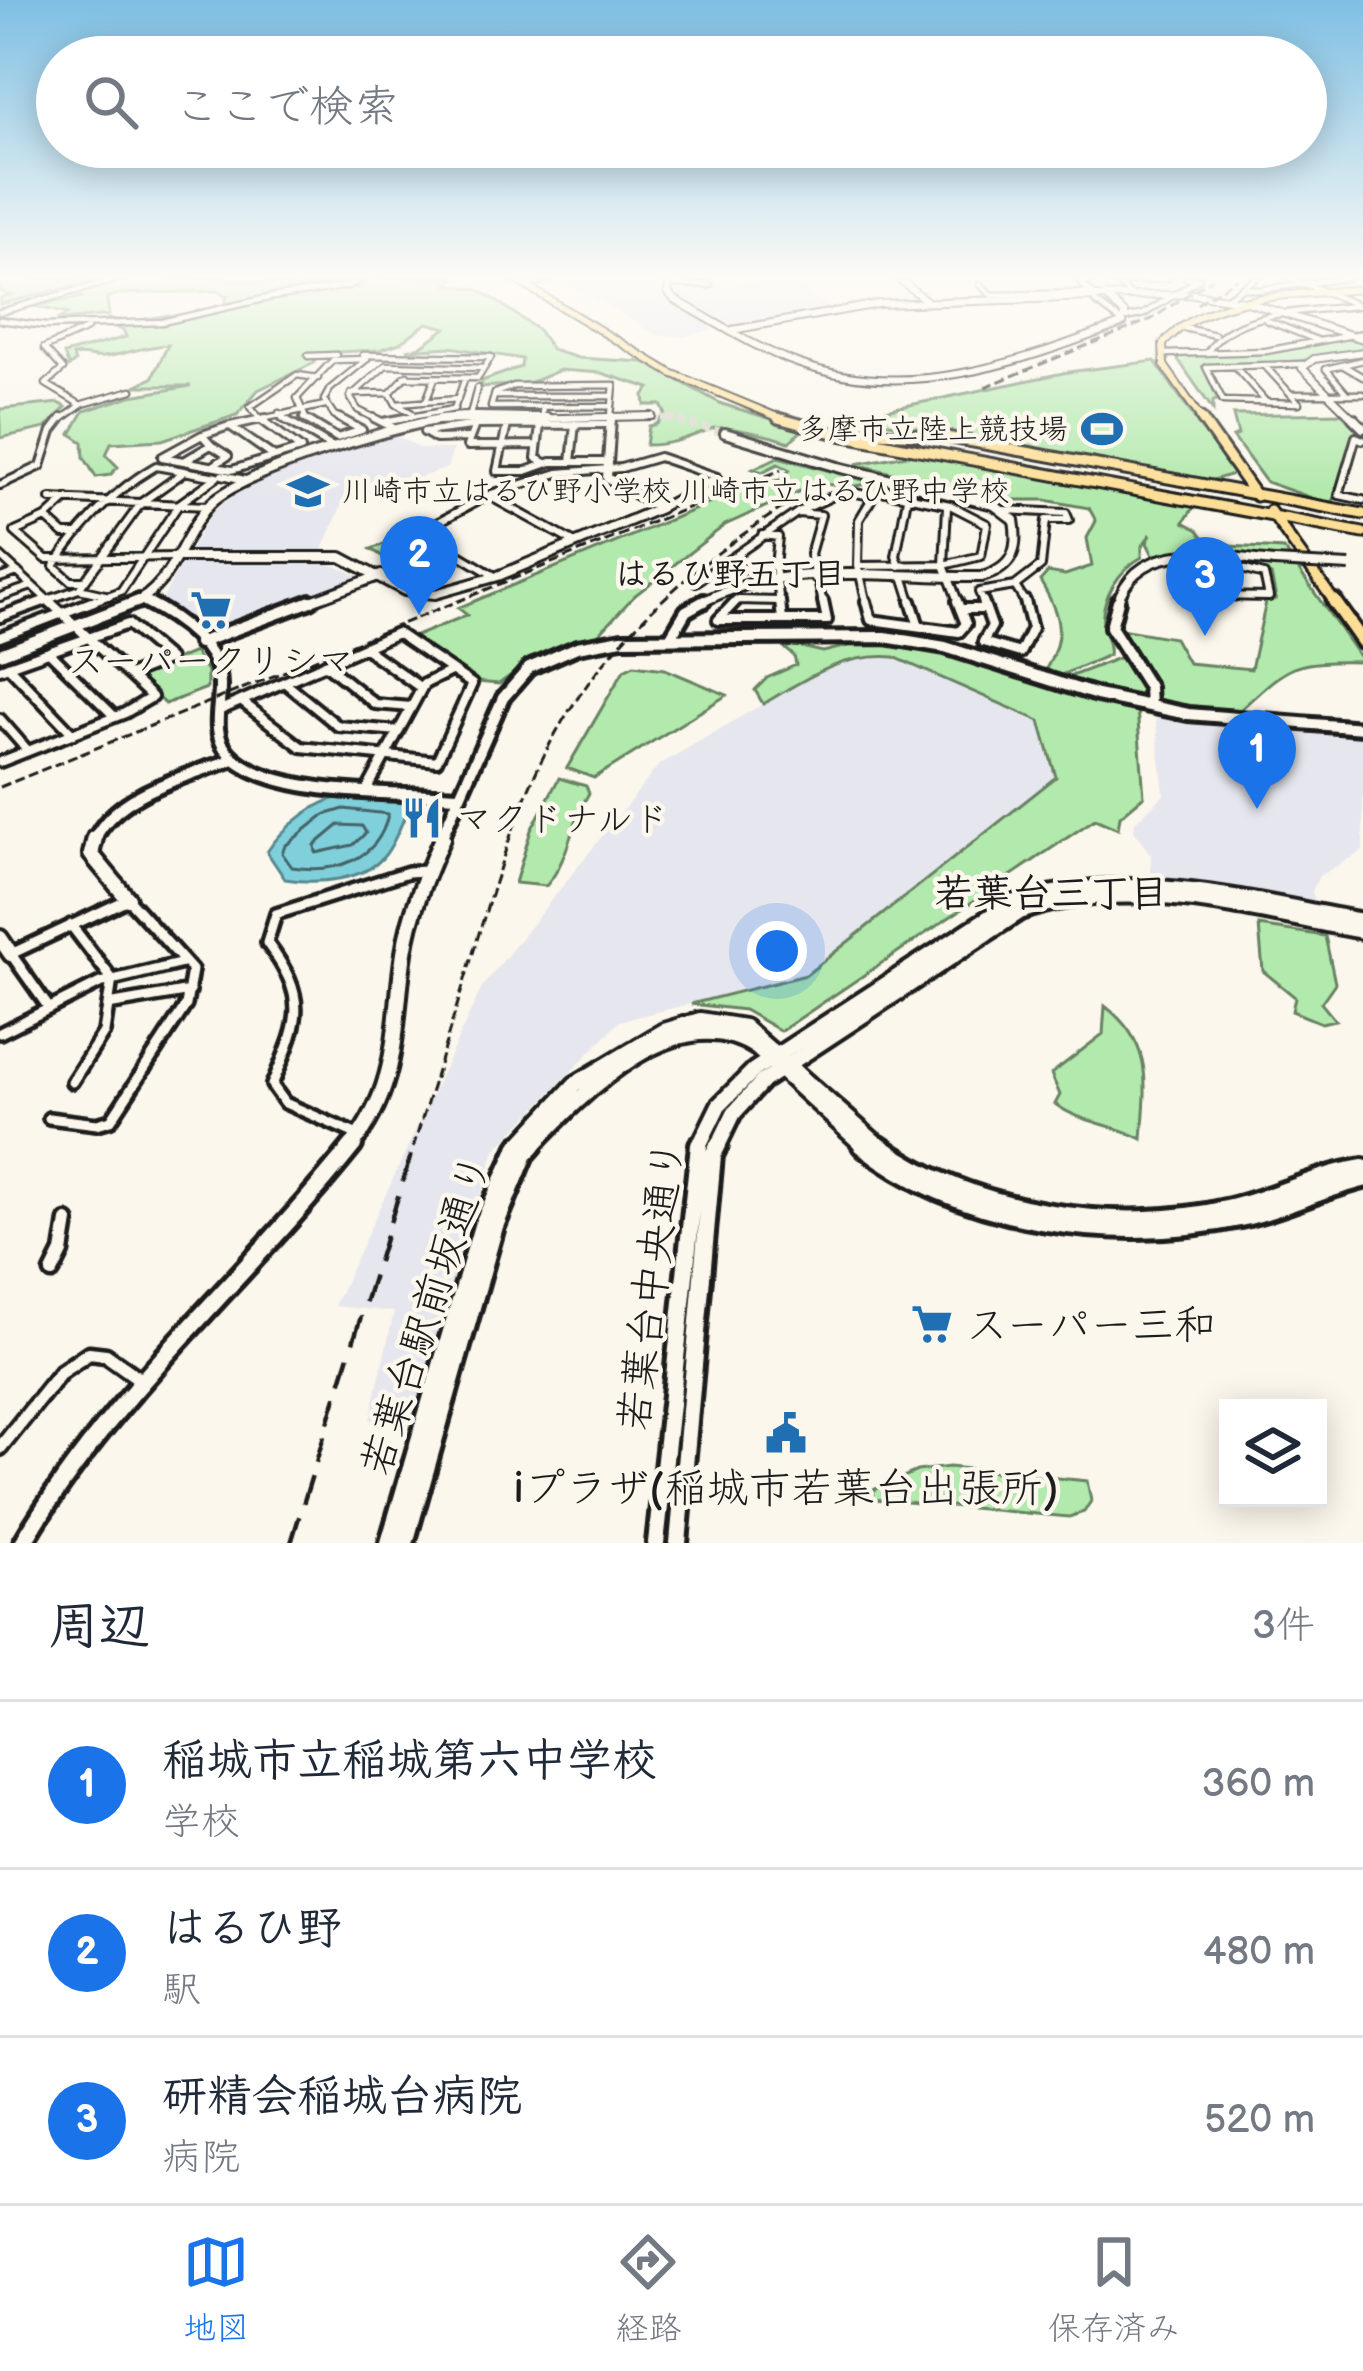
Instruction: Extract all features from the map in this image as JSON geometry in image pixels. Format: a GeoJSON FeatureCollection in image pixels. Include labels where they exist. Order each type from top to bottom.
{"type":"FeatureCollection","features":[{"type":"Feature","properties":{"kind":"main road"},"geometry":{"type":"LineString","coordinates":[[632,350],[684,382],[779,420],[1363,532]]}},
{"type":"Feature","properties":{"kind":"main road"},"geometry":{"type":"LineString","coordinates":[[1160,350],[1363,642]]}},
{"type":"Feature","properties":{"kind":"main road"},"geometry":{"type":"LineString","coordinates":[[1167,350],[1259,494]]}},
{"type":"Feature","properties":{"kind":"main road"},"geometry":{"type":"LineString","coordinates":[[779,420],[852,431],[932,435],[1363,514]]}},
{"type":"Feature","properties":{"kind":"main road"},"geometry":{"type":"LineString","coordinates":[[1008,448],[1004,455],[1010,460],[1123,487]]}},
{"type":"Feature","properties":{"kind":"street"},"geometry":{"type":"LineString","coordinates":[[46,350],[63,369],[46,384],[81,405]]}},
{"type":"Feature","properties":{"kind":"street"},"geometry":{"type":"LineString","coordinates":[[775,350],[812,368],[920,380],[980,373],[1043,350]]}},
{"type":"Feature","properties":{"kind":"street"},"geometry":{"type":"LineString","coordinates":[[1207,354],[1209,350]]}},
{"type":"Feature","properties":{"kind":"street"},"geometry":{"type":"LineString","coordinates":[[1166,354],[1272,350]]}},
{"type":"Feature","properties":{"kind":"street"},"geometry":{"type":"LineString","coordinates":[[352,393],[393,354]]}},
{"type":"Feature","properties":{"kind":"street"},"geometry":{"type":"LineString","coordinates":[[1265,366],[1299,403],[1223,401],[1206,367],[1304,364],[1353,354],[1363,357]]}},
{"type":"Feature","properties":{"kind":"street"},"geometry":{"type":"LineString","coordinates":[[308,356],[367,359],[328,392],[325,405]]}},
{"type":"Feature","properties":{"kind":"street"},"geometry":{"type":"LineString","coordinates":[[334,357],[490,357],[478,378],[404,377]]}},
{"type":"Feature","properties":{"kind":"street"},"geometry":{"type":"LineString","coordinates":[[334,357],[301,392],[298,409],[335,443]]}},
{"type":"Feature","properties":{"kind":"street"},"geometry":{"type":"LineString","coordinates":[[1347,394],[1325,373],[1363,357]]}},
{"type":"Feature","properties":{"kind":"street"},"geometry":{"type":"LineString","coordinates":[[1304,364],[1303,370],[1363,428]]}},
{"type":"Feature","properties":{"kind":"street"},"geometry":{"type":"LineString","coordinates":[[1339,364],[1363,377]]}},
{"type":"Feature","properties":{"kind":"street"},"geometry":{"type":"LineString","coordinates":[[386,365],[484,368]]}},
{"type":"Feature","properties":{"kind":"street"},"geometry":{"type":"LineString","coordinates":[[328,392],[390,393],[417,366]]}},
{"type":"Feature","properties":{"kind":"street"},"geometry":{"type":"LineString","coordinates":[[1235,368],[1266,402]]}},
{"type":"Feature","properties":{"kind":"street"},"geometry":{"type":"LineString","coordinates":[[301,448],[272,430],[250,407],[297,375],[319,378]]}},
{"type":"Feature","properties":{"kind":"street"},"geometry":{"type":"LineString","coordinates":[[426,401],[435,377]]}},
{"type":"Feature","properties":{"kind":"street"},"geometry":{"type":"LineString","coordinates":[[0,654],[142,599],[208,506],[245,480],[362,430],[454,409],[465,378]]}},
{"type":"Feature","properties":{"kind":"street"},"geometry":{"type":"LineString","coordinates":[[611,415],[575,424],[490,407],[495,396],[514,386],[614,386],[608,466],[614,485],[660,508]]}},
{"type":"Feature","properties":{"kind":"street"},"geometry":{"type":"LineString","coordinates":[[477,388],[466,446],[537,445]]}},
{"type":"Feature","properties":{"kind":"street"},"geometry":{"type":"LineString","coordinates":[[0,485],[41,466],[49,430],[65,413],[132,390]]}},
{"type":"Feature","properties":{"kind":"street"},"geometry":{"type":"LineString","coordinates":[[352,393],[353,405],[396,429]]}},
{"type":"Feature","properties":{"kind":"street"},"geometry":{"type":"LineString","coordinates":[[390,393],[396,404],[415,415]]}},
{"type":"Feature","properties":{"kind":"street"},"geometry":{"type":"LineString","coordinates":[[1291,394],[1363,394]]}},
{"type":"Feature","properties":{"kind":"street"},"geometry":{"type":"LineString","coordinates":[[396,404],[458,399]]}},
{"type":"Feature","properties":{"kind":"street"},"geometry":{"type":"LineString","coordinates":[[232,470],[162,457],[230,425],[325,405],[362,430]]}},
{"type":"Feature","properties":{"kind":"street"},"geometry":{"type":"LineString","coordinates":[[278,412],[288,424],[322,442]]}},
{"type":"Feature","properties":{"kind":"street"},"geometry":{"type":"LineString","coordinates":[[468,438],[436,439],[424,432],[470,423],[506,425],[542,416]]}},
{"type":"Feature","properties":{"kind":"street"},"geometry":{"type":"LineString","coordinates":[[542,416],[536,458],[546,463]]}},
{"type":"Feature","properties":{"kind":"street"},"geometry":{"type":"LineString","coordinates":[[0,637],[112,597],[125,586],[179,504],[232,470],[322,442],[396,429],[542,416],[652,416]]}},
{"type":"Feature","properties":{"kind":"street"},"geometry":{"type":"LineString","coordinates":[[571,462],[575,424]]}},
{"type":"Feature","properties":{"kind":"street"},"geometry":{"type":"LineString","coordinates":[[230,425],[274,457]]}},
{"type":"Feature","properties":{"kind":"street"},"geometry":{"type":"LineString","coordinates":[[67,499],[46,518],[14,532],[46,559],[341,557],[410,592],[431,596],[660,508],[717,477],[658,457],[634,469],[571,462],[497,471],[506,425]]}},
{"type":"Feature","properties":{"kind":"street"},"geometry":{"type":"LineString","coordinates":[[670,638],[679,620],[712,594],[777,580],[993,575],[1015,561],[1017,526],[1004,511],[976,499],[838,467],[725,433]]}},
{"type":"Feature","properties":{"kind":"street"},"geometry":{"type":"LineString","coordinates":[[202,435],[228,456],[213,466]]}},
{"type":"Feature","properties":{"kind":"street"},"geometry":{"type":"LineString","coordinates":[[1363,440],[1356,437],[1340,494],[1363,500]]}},
{"type":"Feature","properties":{"kind":"street"},"geometry":{"type":"LineString","coordinates":[[184,461],[211,446]]}},
{"type":"Feature","properties":{"kind":"street"},"geometry":{"type":"LineString","coordinates":[[112,597],[71,581],[54,566],[106,500],[156,466],[245,480]]}},
{"type":"Feature","properties":{"kind":"street"},"geometry":{"type":"LineString","coordinates":[[494,575],[427,531],[434,523],[489,497],[561,472],[608,466]]}},
{"type":"Feature","properties":{"kind":"street"},"geometry":{"type":"LineString","coordinates":[[0,616],[82,585],[142,502],[185,471]]}},
{"type":"Feature","properties":{"kind":"street"},"geometry":{"type":"LineString","coordinates":[[847,490],[871,497]]}},
{"type":"Feature","properties":{"kind":"street"},"geometry":{"type":"LineString","coordinates":[[856,566],[943,565],[980,557],[987,524],[976,514],[877,490],[864,502],[856,539],[856,566],[871,620],[959,632],[966,624],[943,565],[947,507]]}},
{"type":"Feature","properties":{"kind":"street"},"geometry":{"type":"LineString","coordinates":[[702,579],[760,535],[831,496]]}},
{"type":"Feature","properties":{"kind":"street"},"geometry":{"type":"LineString","coordinates":[[489,497],[575,542]]}},
{"type":"Feature","properties":{"kind":"street"},"geometry":{"type":"LineString","coordinates":[[900,566],[896,556],[907,497]]}},
{"type":"Feature","properties":{"kind":"street"},"geometry":{"type":"LineString","coordinates":[[51,499],[208,506]]}},
{"type":"Feature","properties":{"kind":"street"},"geometry":{"type":"LineString","coordinates":[[1004,511],[1041,509],[1066,513],[1069,520],[1046,520],[1044,566],[1015,586],[979,592],[992,626],[982,642],[1021,653],[1033,635],[1034,623],[1015,586]]}},
{"type":"Feature","properties":{"kind":"street"},"geometry":{"type":"LineString","coordinates":[[780,601],[738,600],[718,620],[827,620],[810,554],[820,515],[797,513]]}},
{"type":"Feature","properties":{"kind":"street"},"geometry":{"type":"LineString","coordinates":[[46,518],[64,534],[78,534]]}},
{"type":"Feature","properties":{"kind":"street"},"geometry":{"type":"LineString","coordinates":[[760,535],[778,537],[775,566],[782,620]]}},
{"type":"Feature","properties":{"kind":"street"},"geometry":{"type":"LineString","coordinates":[[1187,557],[1192,579],[1222,584],[1223,564]]}},
{"type":"Feature","properties":{"kind":"street"},"geometry":{"type":"LineString","coordinates":[[1150,706],[1149,687],[1112,634],[1117,594],[1136,567],[1147,560],[1187,557],[1363,568]]}},
{"type":"Feature","properties":{"kind":"street"},"geometry":{"type":"LineString","coordinates":[[0,762],[115,717],[152,697],[1,558]]}},
{"type":"Feature","properties":{"kind":"street"},"geometry":{"type":"LineString","coordinates":[[1200,558],[1264,575],[1269,597],[1216,596]]}},
{"type":"Feature","properties":{"kind":"street"},"geometry":{"type":"LineString","coordinates":[[718,563],[739,569],[775,566]]}},
{"type":"Feature","properties":{"kind":"street"},"geometry":{"type":"LineString","coordinates":[[0,578],[18,572]]}},
{"type":"Feature","properties":{"kind":"street"},"geometry":{"type":"LineString","coordinates":[[199,643],[381,575]]}},
{"type":"Feature","properties":{"kind":"street"},"geometry":{"type":"LineString","coordinates":[[904,579],[918,623]]}},
{"type":"Feature","properties":{"kind":"street"},"geometry":{"type":"LineString","coordinates":[[0,597],[32,586]]}},
{"type":"Feature","properties":{"kind":"street"},"geometry":{"type":"LineString","coordinates":[[142,599],[199,643],[219,670],[219,737],[233,759],[282,779],[459,796]]}},
{"type":"Feature","properties":{"kind":"street"},"geometry":{"type":"LineString","coordinates":[[960,609],[985,609]]}},
{"type":"Feature","properties":{"kind":"street"},"geometry":{"type":"LineString","coordinates":[[73,734],[4,668],[128,624],[169,659],[129,675]]}},
{"type":"Feature","properties":{"kind":"street"},"geometry":{"type":"LineString","coordinates":[[216,712],[397,633],[472,684],[437,761],[301,747],[242,701]]}},
{"type":"Feature","properties":{"kind":"street"},"geometry":{"type":"LineString","coordinates":[[23,1543],[79,1454],[293,1220],[360,1136],[390,1071],[401,1019],[410,918],[502,698],[529,668],[591,643],[670,638],[920,641],[1150,706],[1206,716],[1363,728]]}},
{"type":"Feature","properties":{"kind":"street"},"geometry":{"type":"LineString","coordinates":[[364,647],[421,688]]}},
{"type":"Feature","properties":{"kind":"street"},"geometry":{"type":"LineString","coordinates":[[50,652],[115,717]]}},
{"type":"Feature","properties":{"kind":"street"},"geometry":{"type":"LineString","coordinates":[[325,664],[375,704],[412,707]]}},
{"type":"Feature","properties":{"kind":"street"},"geometry":{"type":"LineString","coordinates":[[368,788],[421,688],[452,670]]}},
{"type":"Feature","properties":{"kind":"street"},"geometry":{"type":"LineString","coordinates":[[284,682],[338,726],[399,731]]}},
{"type":"Feature","properties":{"kind":"street"},"geometry":{"type":"LineString","coordinates":[[0,719],[28,751]]}},
{"type":"Feature","properties":{"kind":"street"},"geometry":{"type":"LineString","coordinates":[[49,1118],[97,1124],[111,1120],[144,1065],[160,1049],[190,992],[192,970],[91,854],[98,828],[123,806],[233,759]]}},
{"type":"Feature","properties":{"kind":"street"},"geometry":{"type":"LineString","coordinates":[[360,1136],[284,1103],[272,1085],[302,1007],[294,977],[267,943],[276,914],[408,872],[427,872]]}},
{"type":"Feature","properties":{"kind":"street","name":"若葉台中央通り"},"geometry":{"type":"LineString","coordinates":[[656,1543],[696,1151],[719,1106],[1009,904],[1051,888],[1097,883],[1144,886],[1363,921]]}},
{"type":"Feature","properties":{"kind":"street","name":"若葉台中央通り"},"geometry":{"type":"LineString","coordinates":[[678,1543],[713,1155],[734,1113],[779,1061],[1021,912],[1059,897],[1126,893],[1363,931]]}},
{"type":"Feature","properties":{"kind":"street"},"geometry":{"type":"LineString","coordinates":[[11,954],[128,898]]}},
{"type":"Feature","properties":{"kind":"street"},"geometry":{"type":"LineString","coordinates":[[71,925],[112,979],[104,1032],[72,1082]]}},
{"type":"Feature","properties":{"kind":"street"},"geometry":{"type":"LineString","coordinates":[[0,938],[50,1008]]}},
{"type":"Feature","properties":{"kind":"street"},"geometry":{"type":"LineString","coordinates":[[0,1033],[112,979],[183,962]]}},
{"type":"Feature","properties":{"kind":"street"},"geometry":{"type":"LineString","coordinates":[[108,1005],[190,992]]}},
{"type":"Feature","properties":{"kind":"street","name":"若葉台駅前坂通り"},"geometry":{"type":"LineString","coordinates":[[389,1543],[482,1226],[498,1180],[533,1124],[597,1069],[684,1023],[729,1022],[779,1061]]}},
{"type":"Feature","properties":{"kind":"street","name":"若葉台駅前坂通り"},"geometry":{"type":"LineString","coordinates":[[405,1543],[509,1183],[544,1128],[603,1077],[687,1031],[726,1030],[779,1061]]}},
{"type":"Feature","properties":{"kind":"street"},"geometry":{"type":"LineString","coordinates":[[779,1061],[896,1158],[950,1187],[1014,1205],[1127,1215],[1212,1212],[1363,1168]]}},
{"type":"Feature","properties":{"kind":"street"},"geometry":{"type":"LineString","coordinates":[[779,1061],[898,1171],[997,1213],[1184,1226],[1237,1219],[1363,1179]]}},
{"type":"Feature","properties":{"kind":"street"},"geometry":{"type":"LineString","coordinates":[[52,1272],[62,1252],[67,1221]]}},
{"type":"Feature","properties":{"kind":"street"},"geometry":{"type":"LineString","coordinates":[[0,1448],[67,1364],[82,1352],[99,1352],[142,1381]]}},
{"type":"Feature","properties":{"kind":"shaded area","name":"川崎市立はるひ野小学校 川崎市立はるひ野中学校"},"geometry":{"type":"Polygon","coordinates":[[[393,434],[421,449],[453,449],[447,468],[342,504],[322,552],[189,552],[212,512],[250,481],[393,434]]]}},
{"type":"Feature","properties":{"kind":"shaded area"},"geometry":{"type":"Polygon","coordinates":[[[319,560],[360,576],[206,635],[161,602],[181,563],[187,561],[319,560]]]}},
{"type":"Feature","properties":{"kind":"shaded area"},"geometry":{"type":"Polygon","coordinates":[[[871,655],[894,657],[1040,721],[1056,777],[806,975],[620,1021],[495,1150],[411,1424],[370,1420],[394,1312],[334,1306],[482,987],[659,765],[832,663],[871,655]]]}},
{"type":"Feature","properties":{"kind":"shaded area"},"geometry":{"type":"Polygon","coordinates":[[[1155,715],[1363,735],[1363,851],[1319,876],[1312,891],[1315,903],[1151,878],[1151,855],[1134,831],[1135,822],[1164,795],[1155,715]]]}},
{"type":"Feature","properties":{"kind":"green space"},"geometry":{"type":"Polygon","coordinates":[[[137,350],[104,357],[73,356],[75,362],[69,367],[64,354],[137,350]]]}},
{"type":"Feature","properties":{"kind":"green space"},"geometry":{"type":"Polygon","coordinates":[[[166,350],[379,350],[316,353],[314,363],[258,390],[237,415],[162,440],[111,443],[106,455],[118,467],[110,475],[96,477],[84,457],[83,442],[71,434],[84,411],[131,396],[191,386],[135,386],[152,378],[166,350]]]}},
{"type":"Feature","properties":{"kind":"green space"},"geometry":{"type":"Polygon","coordinates":[[[468,350],[552,350],[578,358],[644,362],[722,404],[804,429],[789,442],[717,428],[646,445],[649,426],[665,413],[661,405],[645,405],[644,395],[650,388],[601,373],[560,370],[527,384],[480,387],[482,381],[521,367],[522,359],[468,350]]]}},
{"type":"Feature","properties":{"kind":"green space"},"geometry":{"type":"Polygon","coordinates":[[[1363,350],[1299,361],[1203,366],[1218,400],[1213,401],[1213,410],[1175,355],[1363,350]]]}},
{"type":"Feature","properties":{"kind":"green space"},"geometry":{"type":"Polygon","coordinates":[[[1155,361],[1233,474],[1210,481],[883,422],[881,411],[1068,372],[1155,361]]]}},
{"type":"Feature","properties":{"kind":"green space"},"geometry":{"type":"Polygon","coordinates":[[[59,403],[66,407],[46,428],[0,438],[0,409],[59,403]]]}},
{"type":"Feature","properties":{"kind":"green space"},"geometry":{"type":"Polygon","coordinates":[[[1341,413],[1357,428],[1332,505],[1266,482],[1233,437],[1238,435],[1233,415],[1341,413]]]}},
{"type":"Feature","properties":{"kind":"green space"},"geometry":{"type":"Polygon","coordinates":[[[918,453],[1196,504],[1184,522],[1209,545],[1284,549],[1363,662],[1320,662],[1293,668],[1238,712],[1157,701],[1066,678],[1121,657],[1140,686],[1156,685],[1121,629],[1174,638],[1188,663],[1251,669],[1266,602],[1276,599],[1271,575],[1198,555],[1153,555],[1147,543],[1151,534],[1142,546],[1142,557],[1119,577],[1108,595],[1103,625],[1109,655],[1059,676],[1044,672],[1056,647],[1058,626],[1040,581],[1048,572],[1065,575],[1092,566],[1087,538],[1096,521],[1089,508],[1045,500],[1002,500],[856,464],[918,453]]]}},
{"type":"Feature","properties":{"kind":"green space"},"geometry":{"type":"Polygon","coordinates":[[[778,457],[875,483],[848,487],[818,483],[725,525],[634,596],[598,635],[538,655],[499,684],[476,682],[411,638],[467,615],[458,608],[756,484],[780,480],[790,470],[778,464],[762,472],[753,469],[778,457]]]}},
{"type":"Feature","properties":{"kind":"green space"},"geometry":{"type":"Polygon","coordinates":[[[413,533],[456,558],[412,575],[371,549],[413,533]]]}},
{"type":"Feature","properties":{"kind":"green space"},"geometry":{"type":"Polygon","coordinates":[[[864,642],[917,645],[1137,709],[1144,796],[1120,816],[1118,829],[1095,819],[781,1031],[744,1010],[691,1004],[806,975],[1056,777],[1040,721],[894,657],[841,663],[763,704],[755,690],[767,678],[796,665],[785,648],[793,645],[823,652],[864,642]]]}},
{"type":"Feature","properties":{"kind":"green space"},"geometry":{"type":"Polygon","coordinates":[[[194,652],[207,671],[207,688],[165,704],[135,677],[194,652]]]}},
{"type":"Feature","properties":{"kind":"green space"},"geometry":{"type":"Polygon","coordinates":[[[634,665],[665,669],[727,695],[594,778],[567,768],[624,670],[634,665]]]}},
{"type":"Feature","properties":{"kind":"green space"},"geometry":{"type":"Polygon","coordinates":[[[559,778],[586,786],[589,793],[565,852],[546,886],[515,883],[531,830],[559,778]]]}},
{"type":"Feature","properties":{"kind":"green space"},"geometry":{"type":"Polygon","coordinates":[[[1259,926],[1325,936],[1335,983],[1321,1003],[1335,1020],[1321,1023],[1292,1011],[1295,997],[1263,971],[1259,926]]]}},
{"type":"Feature","properties":{"kind":"green space"},"geometry":{"type":"Polygon","coordinates":[[[1105,1006],[1121,1020],[1139,1050],[1145,1083],[1142,1139],[1055,1104],[1060,1095],[1051,1074],[1103,1034],[1105,1006]]]}},
{"type":"Feature","properties":{"kind":"green space"},"geometry":{"type":"Polygon","coordinates":[[[949,1467],[1087,1481],[1091,1501],[1084,1512],[1069,1517],[873,1499],[873,1490],[917,1471],[949,1467]]]}},
{"type":"Feature","properties":{"kind":"water"},"geometry":{"type":"Polygon","coordinates":[[[342,797],[411,802],[389,849],[365,871],[324,881],[285,879],[267,852],[300,817],[342,797]]]}},
{"type":"Feature","properties":{"kind":"tunnel"},"geometry":{"type":"LineString","coordinates":[[652,416],[666,418]]}},
{"type":"Feature","properties":{"kind":"tunnel"},"geometry":{"type":"LineString","coordinates":[[666,418],[687,421]]}},
{"type":"Feature","properties":{"kind":"tunnel"},"geometry":{"type":"LineString","coordinates":[[666,418],[725,433]]}},
{"type":"Feature","properties":{"kind":"railway"},"geometry":{"type":"LineString","coordinates":[[985,387],[1076,350]]}},
{"type":"Feature","properties":{"kind":"railway"},"geometry":{"type":"LineString","coordinates":[[0,787],[781,470]]}},
{"type":"Feature","properties":{"kind":"railway"},"geometry":{"type":"LineString","coordinates":[[413,1148],[506,849],[537,770],[564,719],[617,647],[679,585],[749,530],[824,482]]}},
{"type":"Feature","properties":{"kind":"railway"},"geometry":{"type":"LineString","coordinates":[[291,1543],[414,1145]]}},
{"type":"Feature","properties":{"kind":"place","name":"多摩市立陸上競技場"},"geometry":{"type":"Point","coordinates":[1102,429]}},
{"type":"Feature","properties":{"kind":"place","name":"川崎市立はるひ野小学校 川崎市立はるひ野中学校"},"geometry":{"type":"Point","coordinates":[308,491]}},
{"type":"Feature","properties":{"kind":"place","name":"スーパークリシマ"},"geometry":{"type":"Point","coordinates":[211,610]}},
{"type":"Feature","properties":{"kind":"place","name":"はるひ野"},"geometry":{"type":"Point","coordinates":[419,615]}},
{"type":"Feature","properties":{"kind":"place","name":"研精会稲城台病院"},"geometry":{"type":"Point","coordinates":[1205,636]}},
{"type":"Feature","properties":{"kind":"place","name":"稲城市立稲城第六中学校"},"geometry":{"type":"Point","coordinates":[1257,809]}},
{"type":"Feature","properties":{"kind":"place","name":"マクドナルド"},"geometry":{"type":"Point","coordinates":[422,818]}},
{"type":"Feature","properties":{"kind":"place","name":"スーパー三和"},"geometry":{"type":"Point","coordinates":[932,1324]}},
{"type":"Feature","properties":{"kind":"place","name":"iプラザ(稲城市若葉台出張所)"},"geometry":{"type":"Point","coordinates":[786,1433]}},
{"type":"Feature","properties":{"kind":"district","name":"はるひ野五丁目"},"geometry":{"type":"Point","coordinates":[730,573]}},
{"type":"Feature","properties":{"kind":"district","name":"若葉台三丁目"},"geometry":{"type":"Point","coordinates":[1051,892]}}]}
